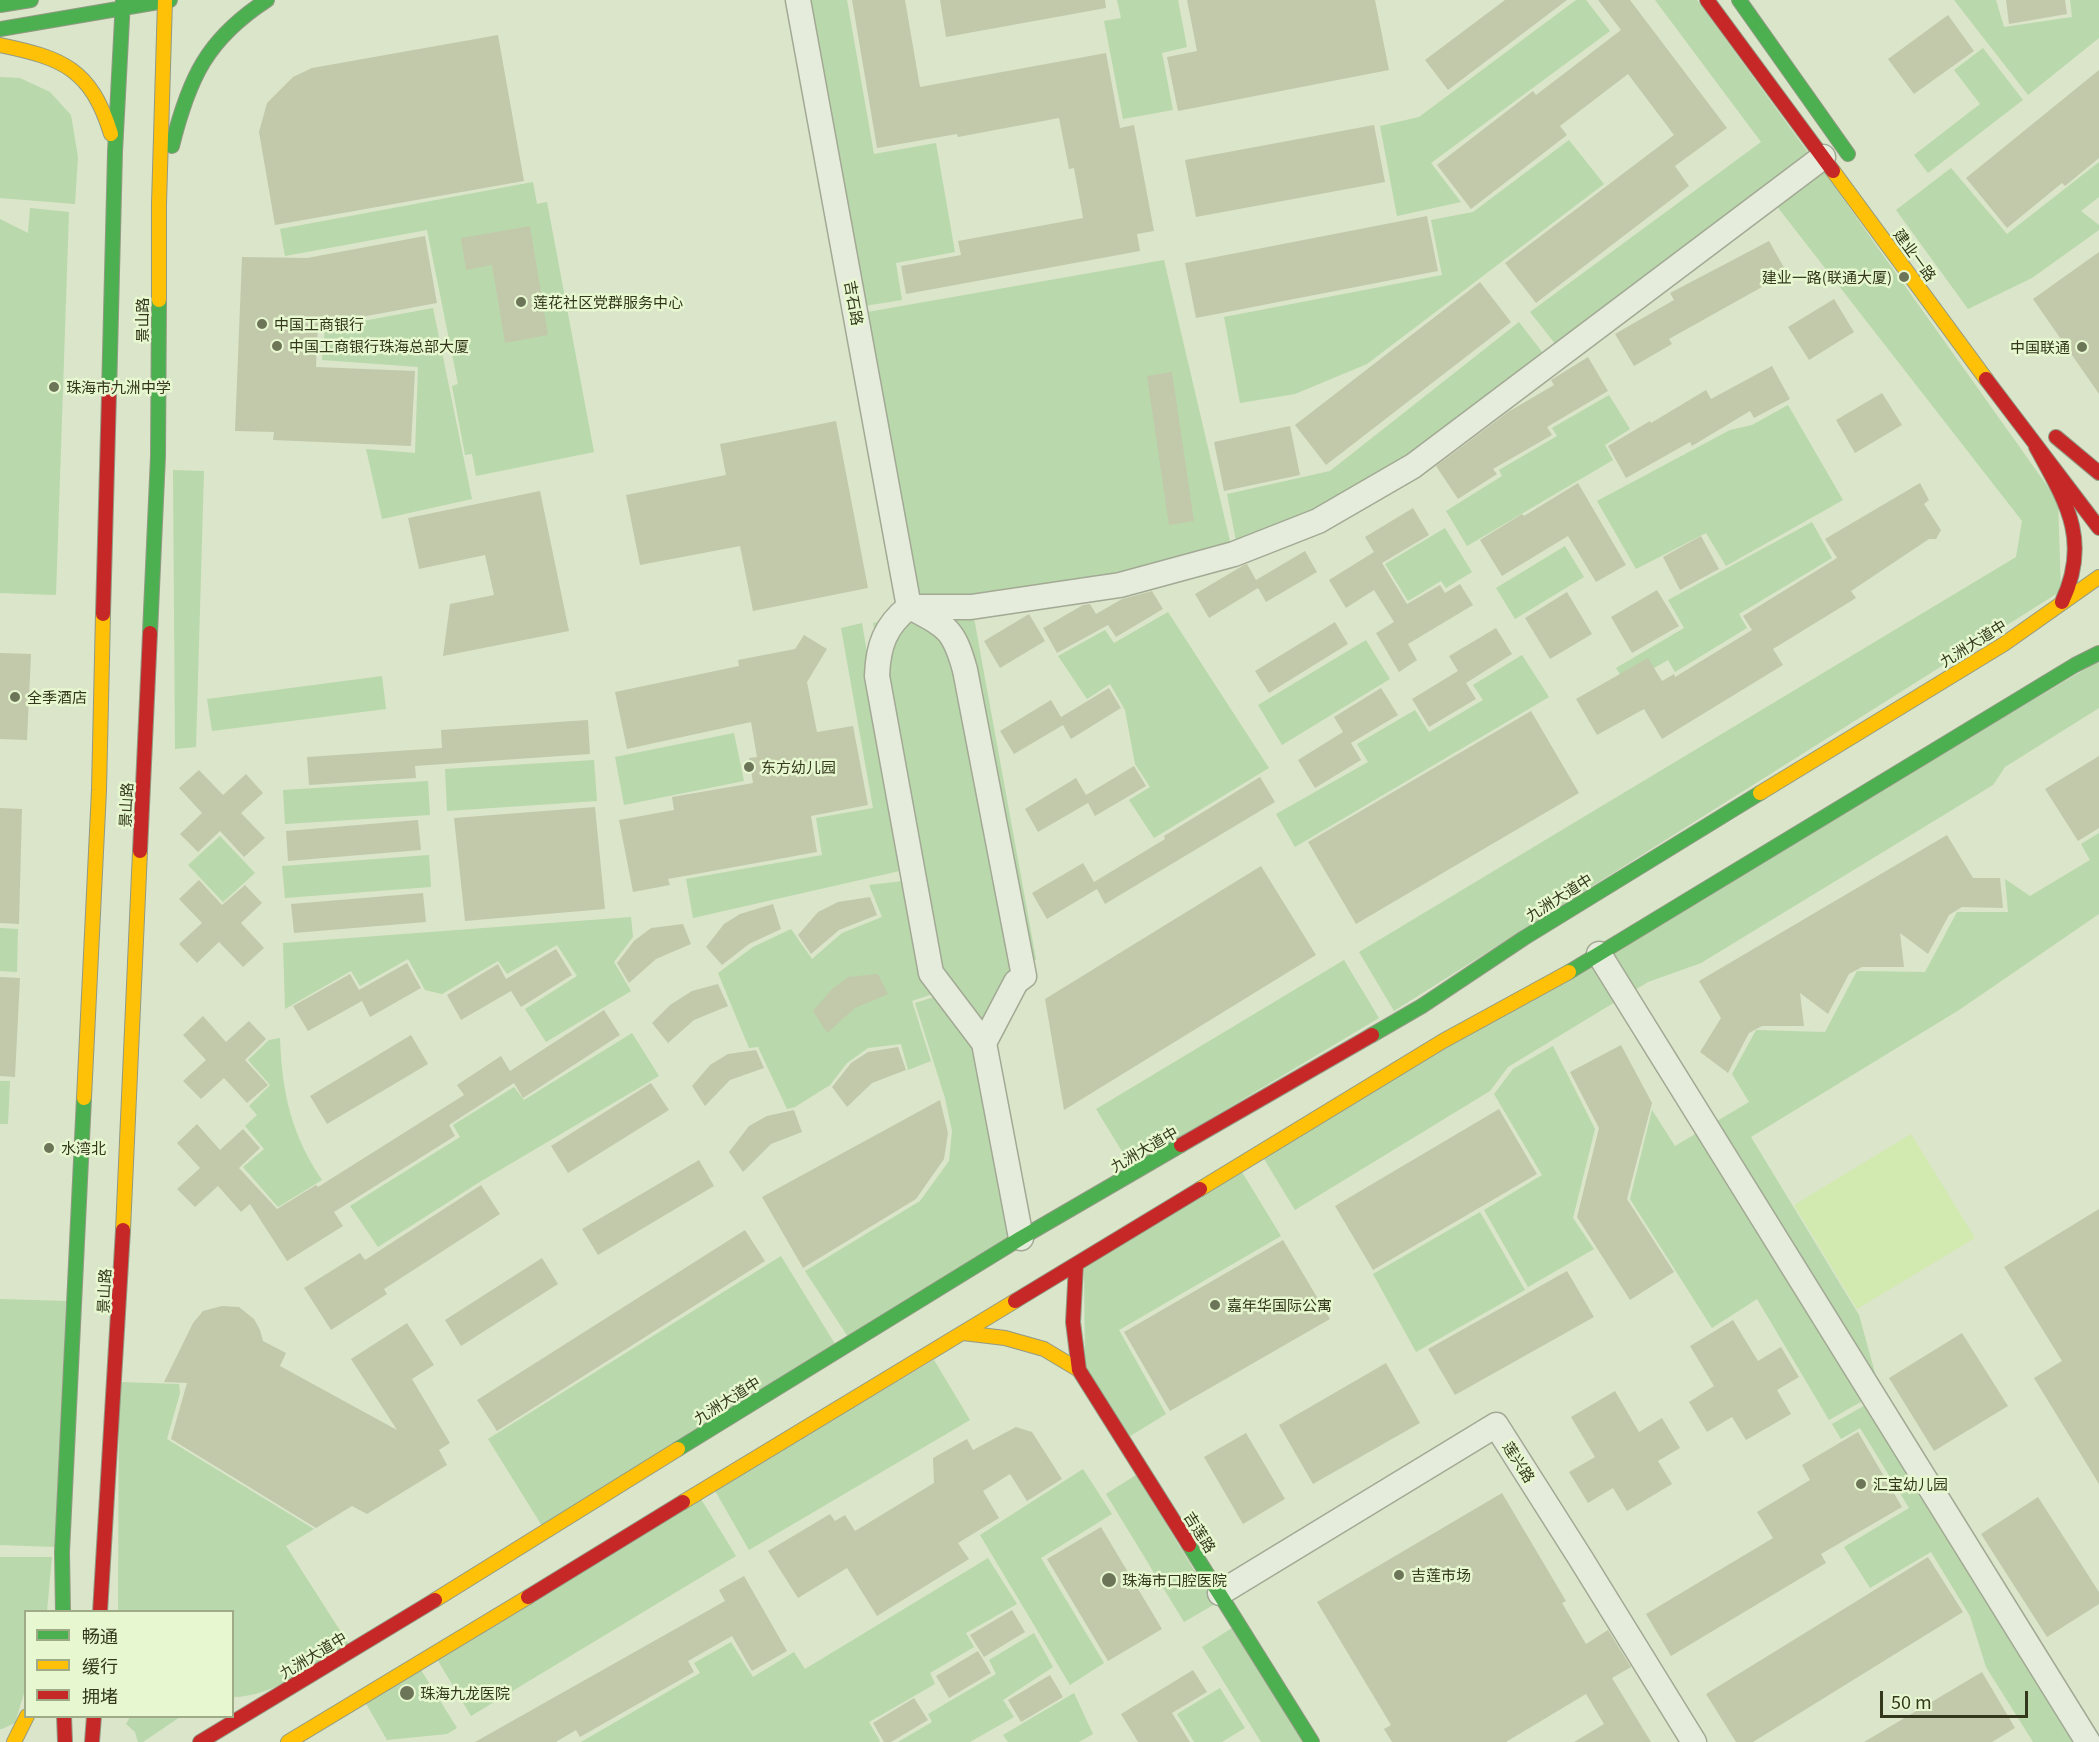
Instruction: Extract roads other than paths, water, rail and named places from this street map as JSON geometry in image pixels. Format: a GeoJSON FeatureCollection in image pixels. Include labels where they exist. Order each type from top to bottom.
{"type":"FeatureCollection","features":[{"type":"Feature","properties":{"kind":"main road"},"geometry":{"type":"LineString","coordinates":[[0,5],[31,0]]}},
{"type":"Feature","properties":{"kind":"main road"},"geometry":{"type":"LineString","coordinates":[[0,29],[123,4],[167,0]]}},
{"type":"Feature","properties":{"kind":"main road","name":"景山路"},"geometry":{"type":"LineString","coordinates":[[100,1610],[123,1240],[158,467],[159,204],[167,0]]}},
{"type":"Feature","properties":{"kind":"main road"},"geometry":{"type":"LineString","coordinates":[[159,204],[178,120],[205,59],[237,21],[267,0]]}},
{"type":"Feature","properties":{"kind":"main road","name":"建业一路"},"geometry":{"type":"LineString","coordinates":[[1707,0],[2036,447],[2099,528]]}},
{"type":"Feature","properties":{"kind":"main road"},"geometry":{"type":"LineString","coordinates":[[1739,0],[1854,163]]}},
{"type":"Feature","properties":{"kind":"main road","name":"景山路"},"geometry":{"type":"LineString","coordinates":[[63,1610],[62,1552],[100,767],[115,152],[123,4]]}},
{"type":"Feature","properties":{"kind":"main road"},"geometry":{"type":"LineString","coordinates":[[0,45],[30,51],[58,61],[81,75],[95,91],[107,116],[115,152]]}},
{"type":"Feature","properties":{"kind":"main road"},"geometry":{"type":"LineString","coordinates":[[2053,433],[2095,478]]}},
{"type":"Feature","properties":{"kind":"main road"},"geometry":{"type":"LineString","coordinates":[[2036,447],[2065,500],[2075,535],[2075,564],[2067,594],[2062,602]]}},
{"type":"Feature","properties":{"kind":"main road","name":"九洲大道中"},"geometry":{"type":"LineString","coordinates":[[200,1742],[1021,1238],[1403,1018],[1524,938],[2004,644],[2099,577]]}},
{"type":"Feature","properties":{"kind":"main road"},"geometry":{"type":"LineString","coordinates":[[288,1742],[1443,1041],[1553,982],[2075,665],[2099,653]]}},
{"type":"Feature","properties":{"kind":"main road"},"geometry":{"type":"LineString","coordinates":[[2075,665],[2099,659]]}},
{"type":"Feature","properties":{"kind":"main road"},"geometry":{"type":"LineString","coordinates":[[1076,1264],[1073,1322],[1080,1370]]}},
{"type":"Feature","properties":{"kind":"main road"},"geometry":{"type":"LineString","coordinates":[[963,1333],[1005,1338],[1044,1349],[1080,1370]]}},
{"type":"Feature","properties":{"kind":"main road","name":"吉莲路"},"geometry":{"type":"LineString","coordinates":[[1080,1370],[1312,1742]]}},
{"type":"Feature","properties":{"kind":"main road"},"geometry":{"type":"LineString","coordinates":[[105,1547],[113,1610]]}},
{"type":"Feature","properties":{"kind":"main road"},"geometry":{"type":"LineString","coordinates":[[55,1610],[62,1552]]}},
{"type":"Feature","properties":{"kind":"main road"},"geometry":{"type":"LineString","coordinates":[[242,1701],[272,1694],[301,1682]]}},
{"type":"Feature","properties":{"kind":"main road"},"geometry":{"type":"LineString","coordinates":[[14,1742],[26,1718]]}},
{"type":"Feature","properties":{"kind":"main road"},"geometry":{"type":"LineString","coordinates":[[64,1718],[65,1742]]}},
{"type":"Feature","properties":{"kind":"main road"},"geometry":{"type":"LineString","coordinates":[[92,1742],[94,1718]]}},
{"type":"Feature","properties":{"kind":"main road"},"geometry":{"type":"LineString","coordinates":[[298,1742],[313,1726]]}},
{"type":"Feature","properties":{"kind":"street","name":"吉石路"},"geometry":{"type":"LineString","coordinates":[[798,0],[909,607]]}},
{"type":"Feature","properties":{"kind":"street"},"geometry":{"type":"LineString","coordinates":[[1021,1238],[984,1043],[932,973],[877,676],[877,662],[885,635],[891,624],[909,607],[971,607],[1120,585],[1234,554],[1318,521],[1413,466],[1823,157]]}},
{"type":"Feature","properties":{"kind":"street"},"geometry":{"type":"LineString","coordinates":[[909,607],[944,626],[958,645],[965,670],[1024,975],[1016,982],[984,1043]]}},
{"type":"Feature","properties":{"kind":"street"},"geometry":{"type":"LineString","coordinates":[[1599,954],[2088,1742]]}},
{"type":"Feature","properties":{"kind":"street","name":"莲兴路"},"geometry":{"type":"LineString","coordinates":[[1220,1593],[1496,1425],[1694,1742]]}},
{"type":"Feature","properties":{"kind":"place","name":"建业一路(联通大厦)"},"geometry":{"type":"Point","coordinates":[1904,277]}},
{"type":"Feature","properties":{"kind":"place","name":"莲花社区党群服务中心"},"geometry":{"type":"Point","coordinates":[521,302]}},
{"type":"Feature","properties":{"kind":"place","name":"中国工商银行"},"geometry":{"type":"Point","coordinates":[262,324]}},
{"type":"Feature","properties":{"kind":"place","name":"中国工商银行珠海总部大厦"},"geometry":{"type":"Point","coordinates":[277,346]}},
{"type":"Feature","properties":{"kind":"place","name":"中国联通"},"geometry":{"type":"Point","coordinates":[2082,347]}},
{"type":"Feature","properties":{"kind":"place","name":"珠海市九洲中学"},"geometry":{"type":"Point","coordinates":[54,387]}},
{"type":"Feature","properties":{"kind":"place","name":"全季酒店"},"geometry":{"type":"Point","coordinates":[15,697]}},
{"type":"Feature","properties":{"kind":"place","name":"东方幼儿园"},"geometry":{"type":"Point","coordinates":[749,767]}},
{"type":"Feature","properties":{"kind":"place","name":"水湾北"},"geometry":{"type":"Point","coordinates":[49,1148]}},
{"type":"Feature","properties":{"kind":"place","name":"嘉年华国际公寓"},"geometry":{"type":"Point","coordinates":[1215,1305]}},
{"type":"Feature","properties":{"kind":"place","name":"汇宝幼儿园"},"geometry":{"type":"Point","coordinates":[1861,1484]}},
{"type":"Feature","properties":{"kind":"place","name":"吉莲市场"},"geometry":{"type":"Point","coordinates":[1399,1575]}},
{"type":"Feature","properties":{"kind":"place","name":"珠海市口腔医院"},"geometry":{"type":"Point","coordinates":[1109,1580]}},
{"type":"Feature","properties":{"kind":"place","name":"珠海九龙医院"},"geometry":{"type":"Point","coordinates":[407,1693]}}]}
